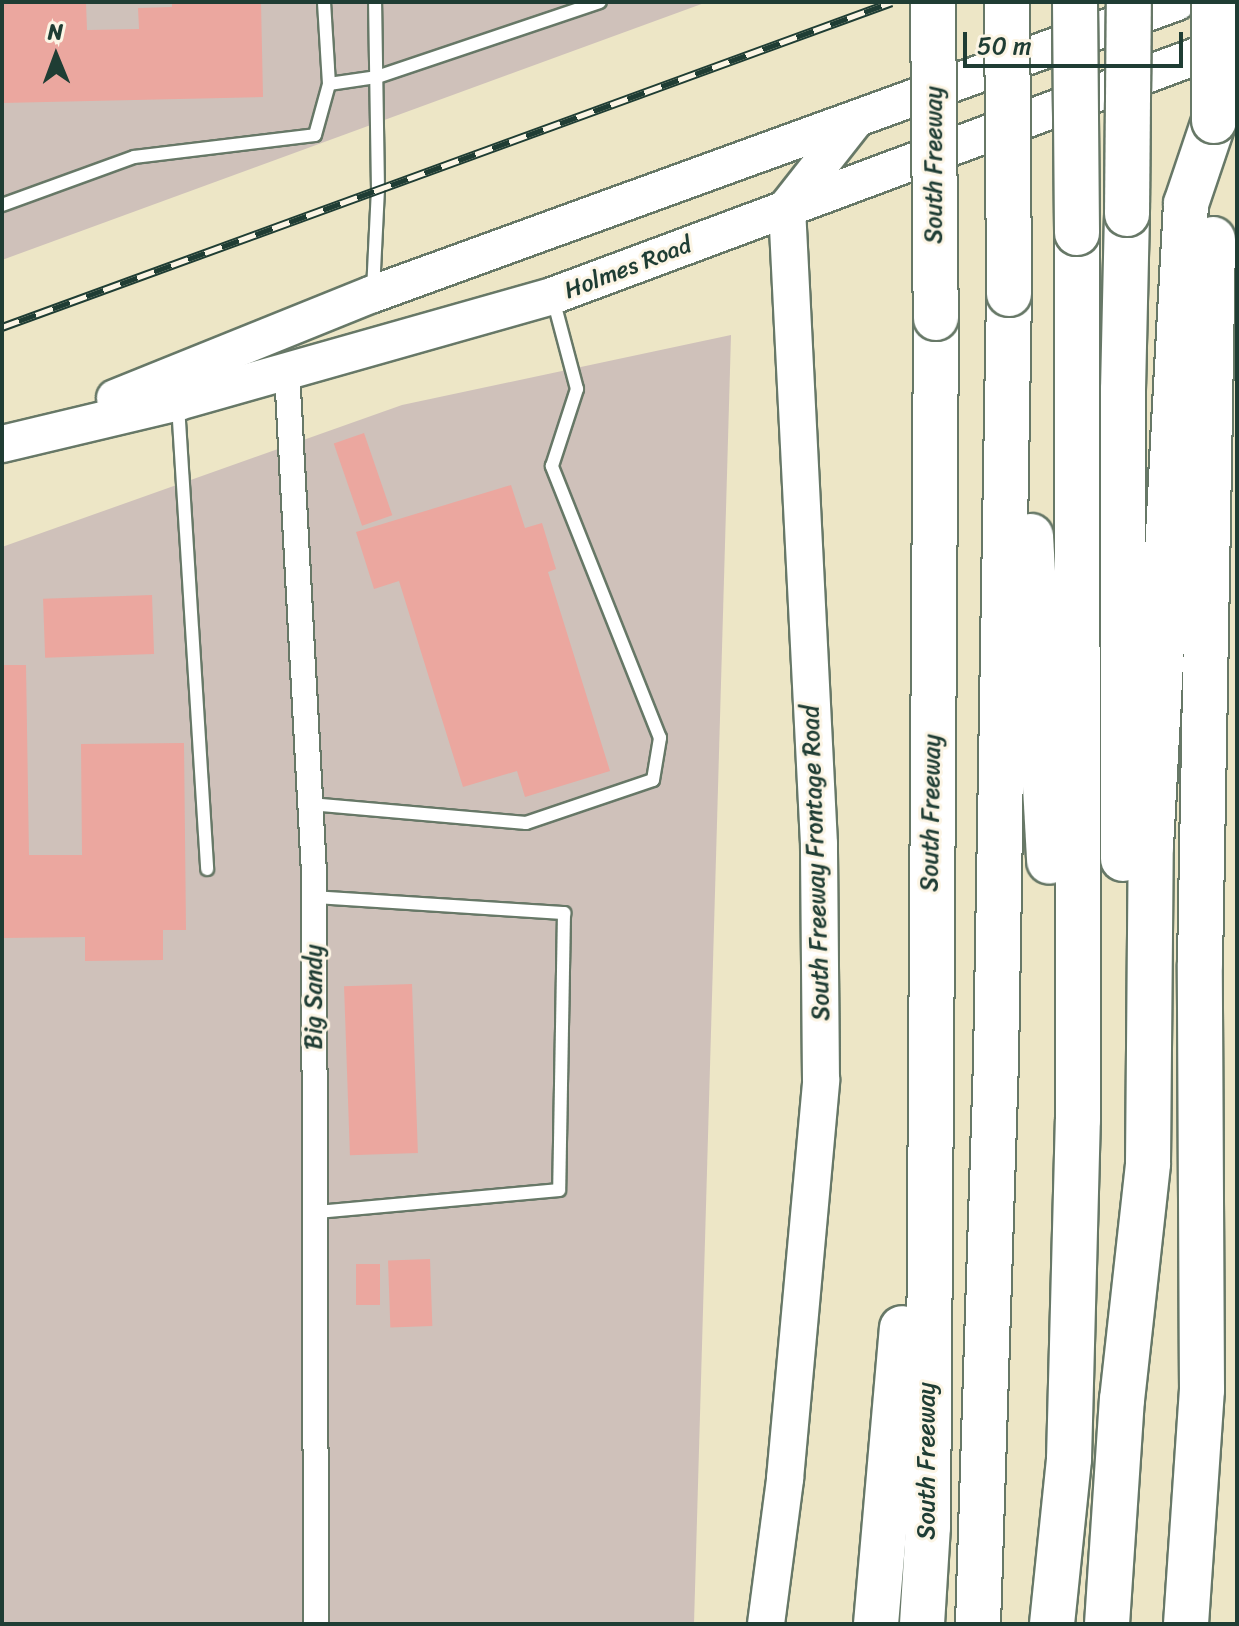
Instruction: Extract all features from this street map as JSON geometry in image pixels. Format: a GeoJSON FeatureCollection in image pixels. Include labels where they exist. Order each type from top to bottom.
{"type":"FeatureCollection","features":[{"type":"Feature","properties":{"kind":"highway","name":"South Freeway"},"geometry":{"type":"LineString","coordinates":[[922,1624],[928,1511],[928,1127],[936,318],[933,2]]}},
{"type":"Feature","properties":{"kind":"highway"},"geometry":{"type":"LineString","coordinates":[[978,1624],[996,1061],[1009,294],[1007,2]]}},
{"type":"Feature","properties":{"kind":"highway"},"geometry":{"type":"LineString","coordinates":[[1052,1624],[1069,1459],[1078,1120],[1075,2]]}},
{"type":"Feature","properties":{"kind":"highway"},"geometry":{"type":"LineString","coordinates":[[1122,1400],[1123,390],[1129,2]]}},
{"type":"Feature","properties":{"kind":"highway"},"geometry":{"type":"LineString","coordinates":[[1107,1624],[1122,1400],[1148,1163],[1151,846],[1200,202],[1214,121],[1214,2]]}},
{"type":"Feature","properties":{"kind":"highway"},"geometry":{"type":"LineString","coordinates":[[1186,1624],[1202,1390],[1200,202]]}},
{"type":"Feature","properties":{"kind":"highway"},"geometry":{"type":"LineString","coordinates":[[1009,294],[1039,656],[1069,1459]]}},
{"type":"Feature","properties":{"kind":"highway"},"geometry":{"type":"LineString","coordinates":[[876,1624],[902,1328],[928,1127]]}},
{"type":"Feature","properties":{"kind":"main road","name":"Holmes Road"},"geometry":{"type":"LineString","coordinates":[[1177,2],[854,122],[373,294],[2,444],[178,402],[552,296],[1237,41]]}},
{"type":"Feature","properties":{"kind":"main road"},"geometry":{"type":"LineString","coordinates":[[787,207],[854,122]]}},
{"type":"Feature","properties":{"kind":"main road","name":"South Freeway Frontage Road"},"geometry":{"type":"LineString","coordinates":[[766,1624],[785,1479],[821,1080],[819,844],[787,207]]}},
{"type":"Feature","properties":{"kind":"street","name":"Big Sandy"},"geometry":{"type":"LineString","coordinates":[[287,371],[314,897],[316,1624]]}},
{"type":"Feature","properties":{"kind":"lane"},"geometry":{"type":"LineString","coordinates":[[2,205],[134,157],[315,135],[329,84],[324,2]]}},
{"type":"Feature","properties":{"kind":"lane"},"geometry":{"type":"LineString","coordinates":[[373,294],[378,190],[375,2]]}},
{"type":"Feature","properties":{"kind":"lane"},"geometry":{"type":"LineString","coordinates":[[329,84],[377,77],[600,2]]}},
{"type":"Feature","properties":{"kind":"lane"},"geometry":{"type":"LineString","coordinates":[[310,804],[526,823],[653,780],[660,738],[552,466],[577,389],[552,296]]}},
{"type":"Feature","properties":{"kind":"lane"},"geometry":{"type":"LineString","coordinates":[[178,402],[207,869]]}},
{"type":"Feature","properties":{"kind":"lane"},"geometry":{"type":"LineString","coordinates":[[314,897],[564,913],[559,1190],[315,1212]]}},
{"type":"Feature","properties":{"kind":"shaded area"},"geometry":{"type":"Polygon","coordinates":[[[2,2],[707,2],[2,260],[2,2]]]}},
{"type":"Feature","properties":{"kind":"shaded area"},"geometry":{"type":"Polygon","coordinates":[[[731,335],[694,1624],[2,1624],[2,547],[402,405],[731,335]]]}},
{"type":"Feature","properties":{"kind":"building"},"geometry":{"type":"Polygon","coordinates":[[[2,2],[86,2],[87,30],[139,29],[138,8],[172,7],[172,2],[261,2],[263,97],[2,103],[2,2]]]}},
{"type":"Feature","properties":{"kind":"building"},"geometry":{"type":"Polygon","coordinates":[[[364,433],[392,515],[362,526],[334,443],[364,433]]]}},
{"type":"Feature","properties":{"kind":"building"},"geometry":{"type":"Polygon","coordinates":[[[511,485],[525,528],[542,523],[556,569],[548,572],[610,771],[525,797],[517,771],[463,787],[399,581],[374,589],[356,532],[511,485]]]}},
{"type":"Feature","properties":{"kind":"building"},"geometry":{"type":"Polygon","coordinates":[[[152,595],[154,654],[45,658],[43,599],[152,595]]]}},
{"type":"Feature","properties":{"kind":"building"},"geometry":{"type":"Polygon","coordinates":[[[2,665],[26,665],[29,855],[82,855],[81,744],[184,743],[186,930],[163,930],[163,960],[85,961],[85,937],[2,938],[2,665]]]}},
{"type":"Feature","properties":{"kind":"building"},"geometry":{"type":"Polygon","coordinates":[[[412,984],[418,1153],[350,1155],[344,986],[412,984]]]}},
{"type":"Feature","properties":{"kind":"building"},"geometry":{"type":"Polygon","coordinates":[[[430,1259],[432,1326],[390,1327],[388,1260],[430,1259]]]}},
{"type":"Feature","properties":{"kind":"building"},"geometry":{"type":"Polygon","coordinates":[[[356,1264],[380,1264],[380,1305],[356,1305],[356,1264]]]}},
{"type":"Feature","properties":{"kind":"railway"},"geometry":{"type":"LineString","coordinates":[[2,327],[892,2]]}}]}
